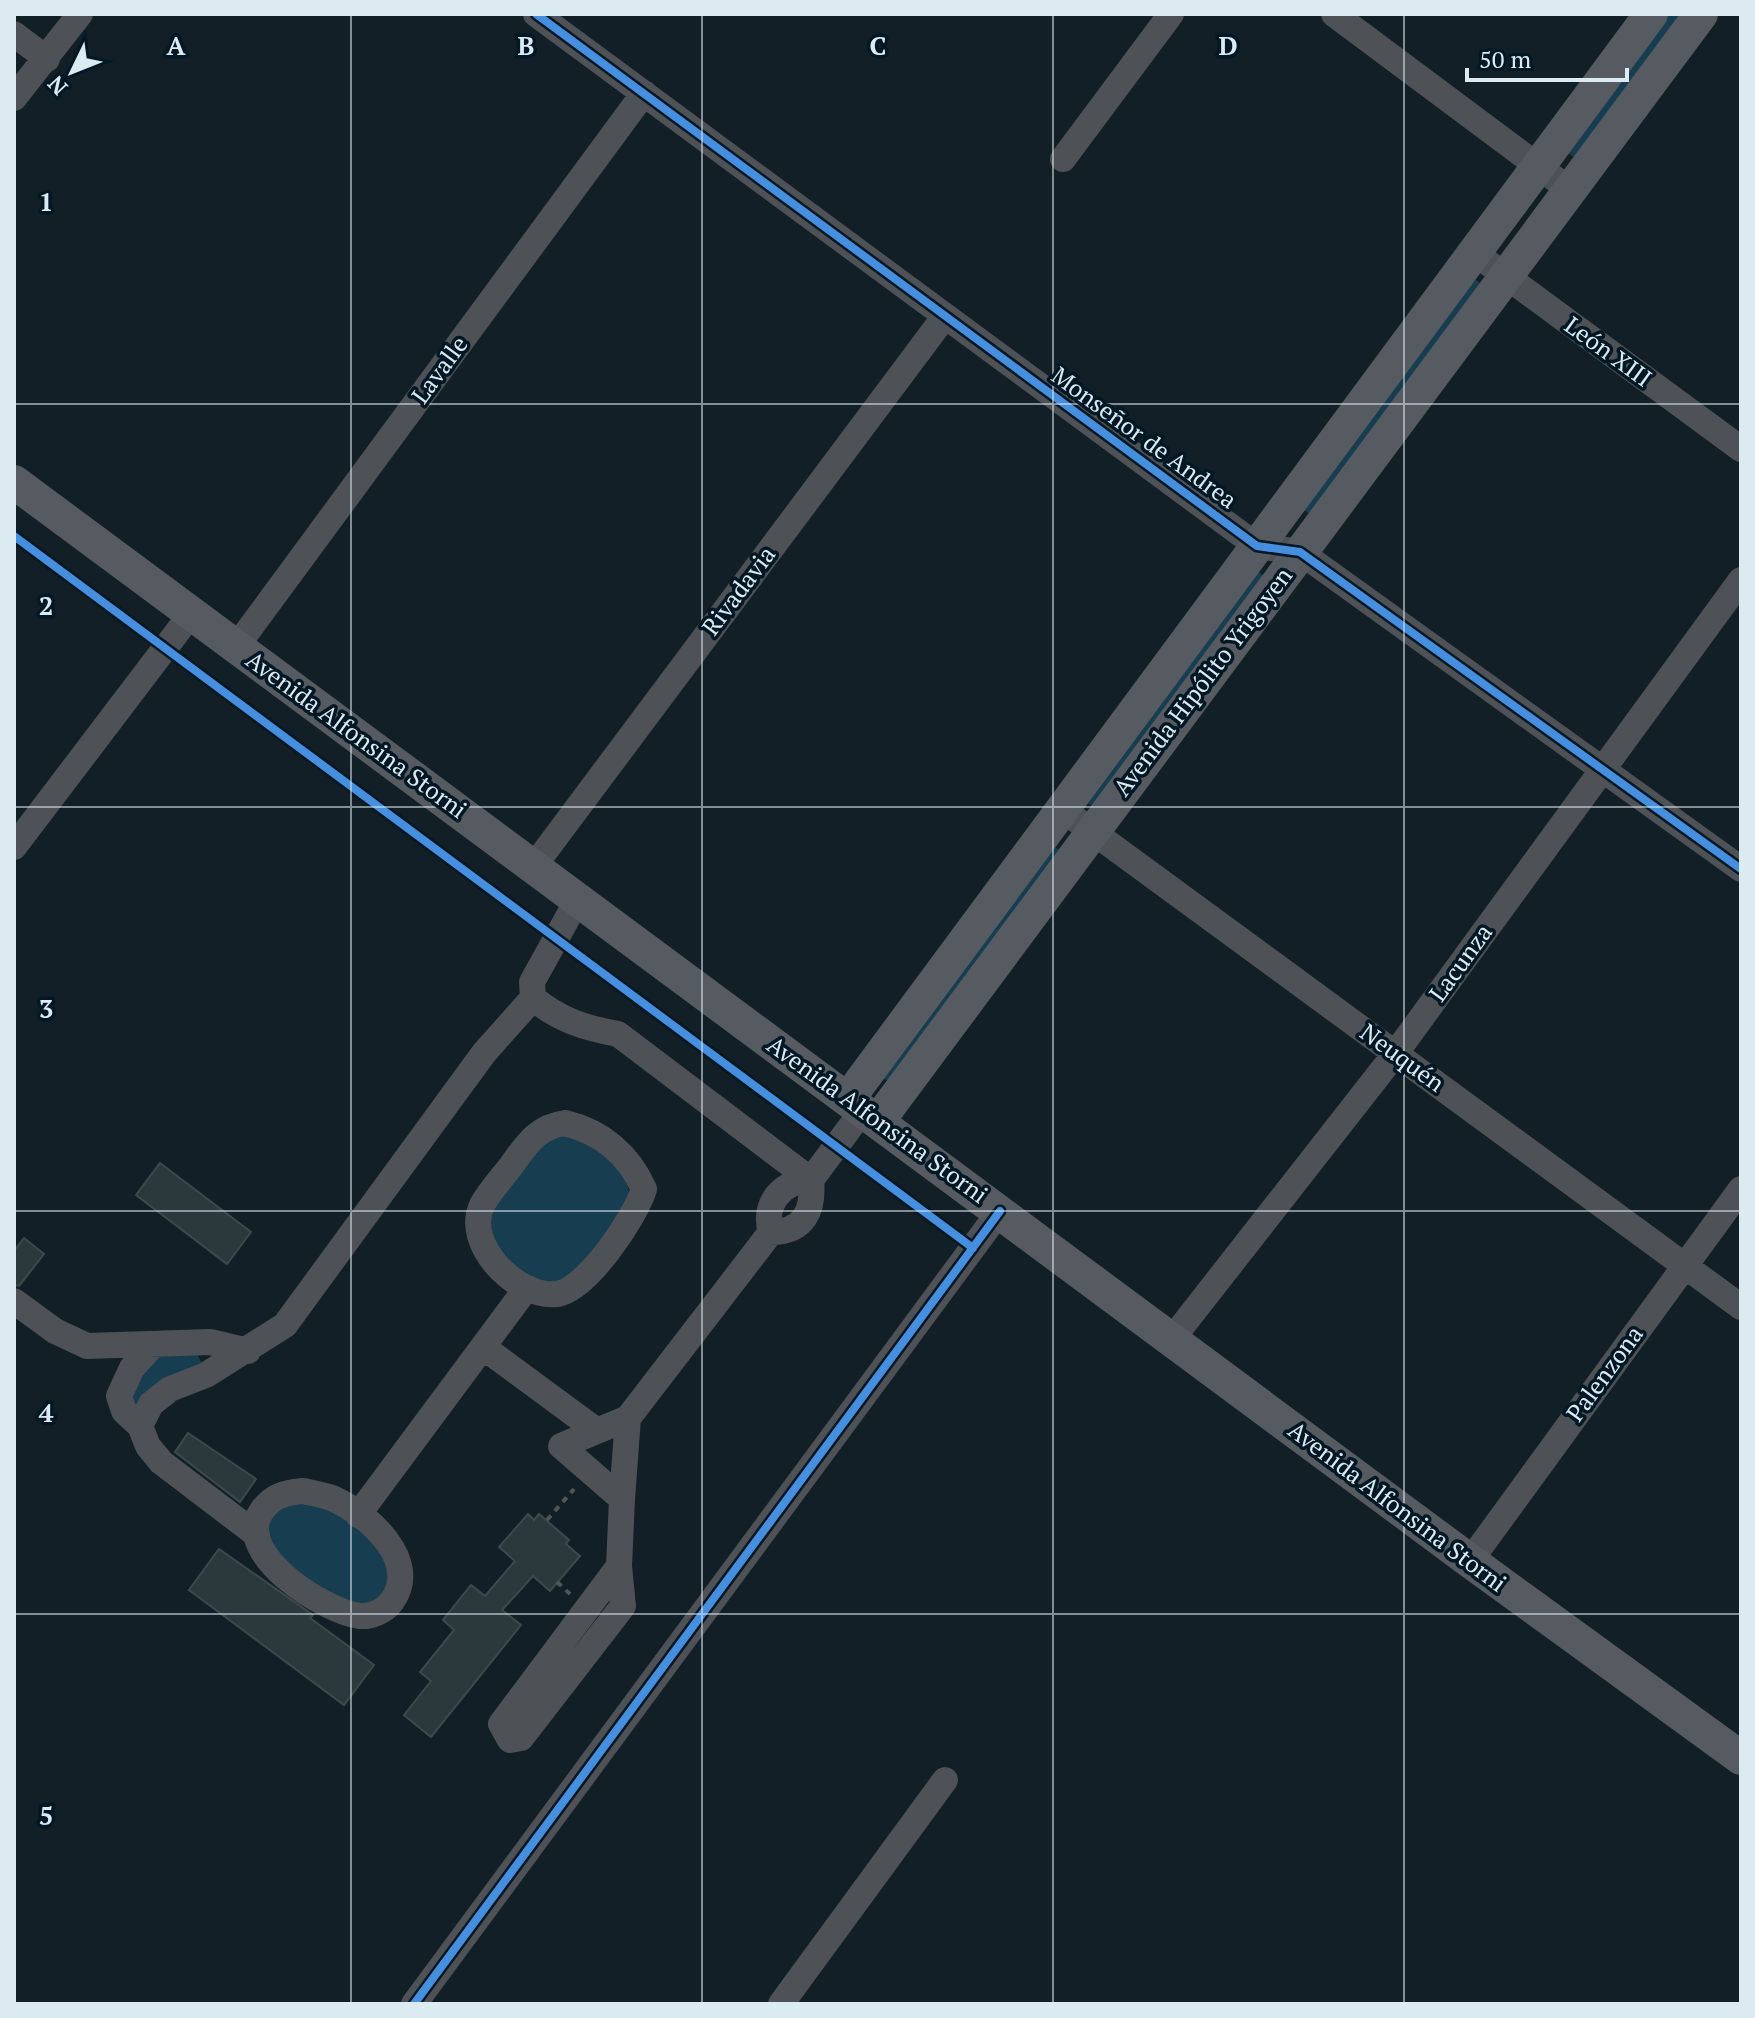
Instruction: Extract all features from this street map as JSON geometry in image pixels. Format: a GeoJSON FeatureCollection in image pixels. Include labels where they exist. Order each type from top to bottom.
{"type":"FeatureCollection","features":[{"type":"Feature","properties":{"kind":"main road","name":"Avenida Hipólito Yrigoyen"},"geometry":{"type":"LineString","coordinates":[[863,1110],[1063,810],[1651,14]]}},
{"type":"Feature","properties":{"kind":"main road","name":"Avenida Hipólito Yrigoyen"},"geometry":{"type":"LineString","coordinates":[[863,1110],[1093,832],[1701,14]]}},
{"type":"Feature","properties":{"kind":"main road","name":"Avenida Alfonsina Storni"},"geometry":{"type":"LineString","coordinates":[[14,482],[1470,1561],[1741,1758]]}},
{"type":"Feature","properties":{"kind":"street"},"geometry":{"type":"LineString","coordinates":[[14,98],[80,14]]}},
{"type":"Feature","properties":{"kind":"street","name":"Monseñor de Andrea"},"geometry":{"type":"LineString","coordinates":[[536,14],[1257,546],[1300,552],[1741,869]]}},
{"type":"Feature","properties":{"kind":"street"},"geometry":{"type":"LineString","coordinates":[[1063,159],[1171,14]]}},
{"type":"Feature","properties":{"kind":"street"},"geometry":{"type":"LineString","coordinates":[[1334,14],[1570,190]]}},
{"type":"Feature","properties":{"kind":"street"},"geometry":{"type":"LineString","coordinates":[[14,34],[47,59]]}},
{"type":"Feature","properties":{"kind":"street","name":"Lavalle"},"geometry":{"type":"LineString","coordinates":[[236,647],[644,93]]}},
{"type":"Feature","properties":{"kind":"street","name":"León XIII"},"geometry":{"type":"LineString","coordinates":[[1476,254],[1741,449]]}},
{"type":"Feature","properties":{"kind":"street","name":"Rivadavia"},"geometry":{"type":"LineString","coordinates":[[534,866],[945,316]]}},
{"type":"Feature","properties":{"kind":"street","name":"Lacunza"},"geometry":{"type":"LineString","coordinates":[[1172,1339],[1395,1054],[1741,580]]}},
{"type":"Feature","properties":{"kind":"street"},"geometry":{"type":"LineString","coordinates":[[14,847],[191,614]]}},
{"type":"Feature","properties":{"kind":"street","name":"Neuquén"},"geometry":{"type":"LineString","coordinates":[[1063,810],[1741,1307]]}},
{"type":"Feature","properties":{"kind":"street"},"geometry":{"type":"LineString","coordinates":[[140,1426],[151,1404],[170,1389],[206,1375],[285,1325],[484,1053],[533,998],[532,982],[578,899]]}},
{"type":"Feature","properties":{"kind":"street"},"geometry":{"type":"LineString","coordinates":[[533,998],[548,1011],[582,1028],[618,1034],[811,1180]]}},
{"type":"Feature","properties":{"kind":"street"},"geometry":{"type":"LineString","coordinates":[[811,1180],[863,1110]]}},
{"type":"Feature","properties":{"kind":"street"},"geometry":{"type":"LineString","coordinates":[[565,1123],[585,1128],[623,1155],[636,1172],[644,1189],[639,1206],[578,1284],[561,1294],[525,1290],[501,1272],[492,1260],[480,1225],[481,1207],[532,1136],[547,1126],[565,1123]]}},
{"type":"Feature","properties":{"kind":"street"},"geometry":{"type":"LineString","coordinates":[[622,1499],[561,1446],[628,1418],[771,1232],[770,1206],[779,1192],[796,1180],[811,1180]]}},
{"type":"Feature","properties":{"kind":"street","name":"Palenzona"},"geometry":{"type":"LineString","coordinates":[[1470,1561],[1741,1189]]}},
{"type":"Feature","properties":{"kind":"street"},"geometry":{"type":"LineString","coordinates":[[414,2004],[1000,1211]]}},
{"type":"Feature","properties":{"kind":"street"},"geometry":{"type":"LineString","coordinates":[[358,1515],[525,1290]]}},
{"type":"Feature","properties":{"kind":"street"},"geometry":{"type":"LineString","coordinates":[[14,1301],[55,1331],[87,1346],[210,1342],[248,1351]]}},
{"type":"Feature","properties":{"kind":"street"},"geometry":{"type":"LineString","coordinates":[[154,1344],[132,1368],[119,1396],[124,1411],[140,1426],[148,1446],[161,1462],[257,1535]]}},
{"type":"Feature","properties":{"kind":"street"},"geometry":{"type":"LineString","coordinates":[[483,1347],[597,1431]]}},
{"type":"Feature","properties":{"kind":"street"},"geometry":{"type":"LineString","coordinates":[[619,1566],[501,1724],[510,1740],[521,1738],[623,1606],[619,1566],[628,1418]]}},
{"type":"Feature","properties":{"kind":"street"},"geometry":{"type":"LineString","coordinates":[[303,1491],[332,1498],[358,1515],[390,1545],[399,1561],[401,1585],[390,1605],[369,1617],[347,1614],[308,1594],[276,1569],[261,1549],[257,1535],[258,1518],[269,1502],[282,1493],[303,1491]]}},
{"type":"Feature","properties":{"kind":"street"},"geometry":{"type":"LineString","coordinates":[[781,2004],[945,1780]]}},
{"type":"Feature","properties":{"kind":"path"},"geometry":{"type":"LineString","coordinates":[[547,1520],[589,1471]]}},
{"type":"Feature","properties":{"kind":"shaded area"},"geometry":{"type":"Polygon","coordinates":[[[1668,14],[1689,14],[1578,160],[1565,151],[1668,14]]]}},
{"type":"Feature","properties":{"kind":"shaded area"},"geometry":{"type":"Polygon","coordinates":[[[1471,276],[1484,286],[1314,518],[1302,508],[1471,276]]]}},
{"type":"Feature","properties":{"kind":"shaded area"},"geometry":{"type":"Polygon","coordinates":[[[1255,569],[1268,579],[1098,811],[1085,801],[1255,569]]]}},
{"type":"Feature","properties":{"kind":"shaded area"},"geometry":{"type":"Polygon","coordinates":[[[1051,844],[1064,853],[894,1086],[881,1076],[1051,844]]]}},
{"type":"Feature","properties":{"kind":"shaded area"},"geometry":{"type":"Polygon","coordinates":[[[546,1134],[579,1134],[603,1149],[625,1178],[630,1200],[628,1211],[559,1288],[506,1269],[486,1218],[546,1134]]]}},
{"type":"Feature","properties":{"kind":"shaded area"},"geometry":{"type":"Polygon","coordinates":[[[165,1351],[196,1352],[202,1363],[163,1378],[136,1406],[125,1386],[165,1351]]]}},
{"type":"Feature","properties":{"kind":"shaded area"},"geometry":{"type":"Polygon","coordinates":[[[297,1498],[349,1517],[393,1560],[384,1599],[356,1608],[310,1587],[266,1541],[271,1511],[297,1498]]]}},
{"type":"Feature","properties":{"kind":"building"},"geometry":{"type":"Polygon","coordinates":[[[160,1163],[251,1232],[227,1264],[136,1195],[160,1163]]]}},
{"type":"Feature","properties":{"kind":"building"},"geometry":{"type":"Polygon","coordinates":[[[24,1238],[44,1254],[19,1286],[14,1285],[14,1251],[24,1238]]]}},
{"type":"Feature","properties":{"kind":"building"},"geometry":{"type":"Polygon","coordinates":[[[188,1433],[256,1479],[240,1502],[175,1452],[188,1433]]]}},
{"type":"Feature","properties":{"kind":"building"},"geometry":{"type":"Polygon","coordinates":[[[528,1514],[534,1520],[539,1514],[569,1540],[566,1544],[580,1556],[550,1591],[533,1576],[502,1610],[521,1625],[431,1737],[404,1715],[431,1681],[420,1672],[454,1630],[443,1620],[471,1585],[485,1596],[515,1561],[499,1547],[528,1514]]]}},
{"type":"Feature","properties":{"kind":"building"},"geometry":{"type":"Polygon","coordinates":[[[219,1549],[313,1615],[310,1618],[374,1665],[344,1705],[189,1590],[219,1549]]]}},
{"type":"Feature","properties":{"kind":"cycle path"},"geometry":{"type":"LineString","coordinates":[[536,14],[1257,546],[1300,552],[1741,869]]}},
{"type":"Feature","properties":{"kind":"cycle path"},"geometry":{"type":"LineString","coordinates":[[14,536],[973,1248]]}},
{"type":"Feature","properties":{"kind":"cycle path"},"geometry":{"type":"LineString","coordinates":[[414,2004],[1000,1211]]}}]}
